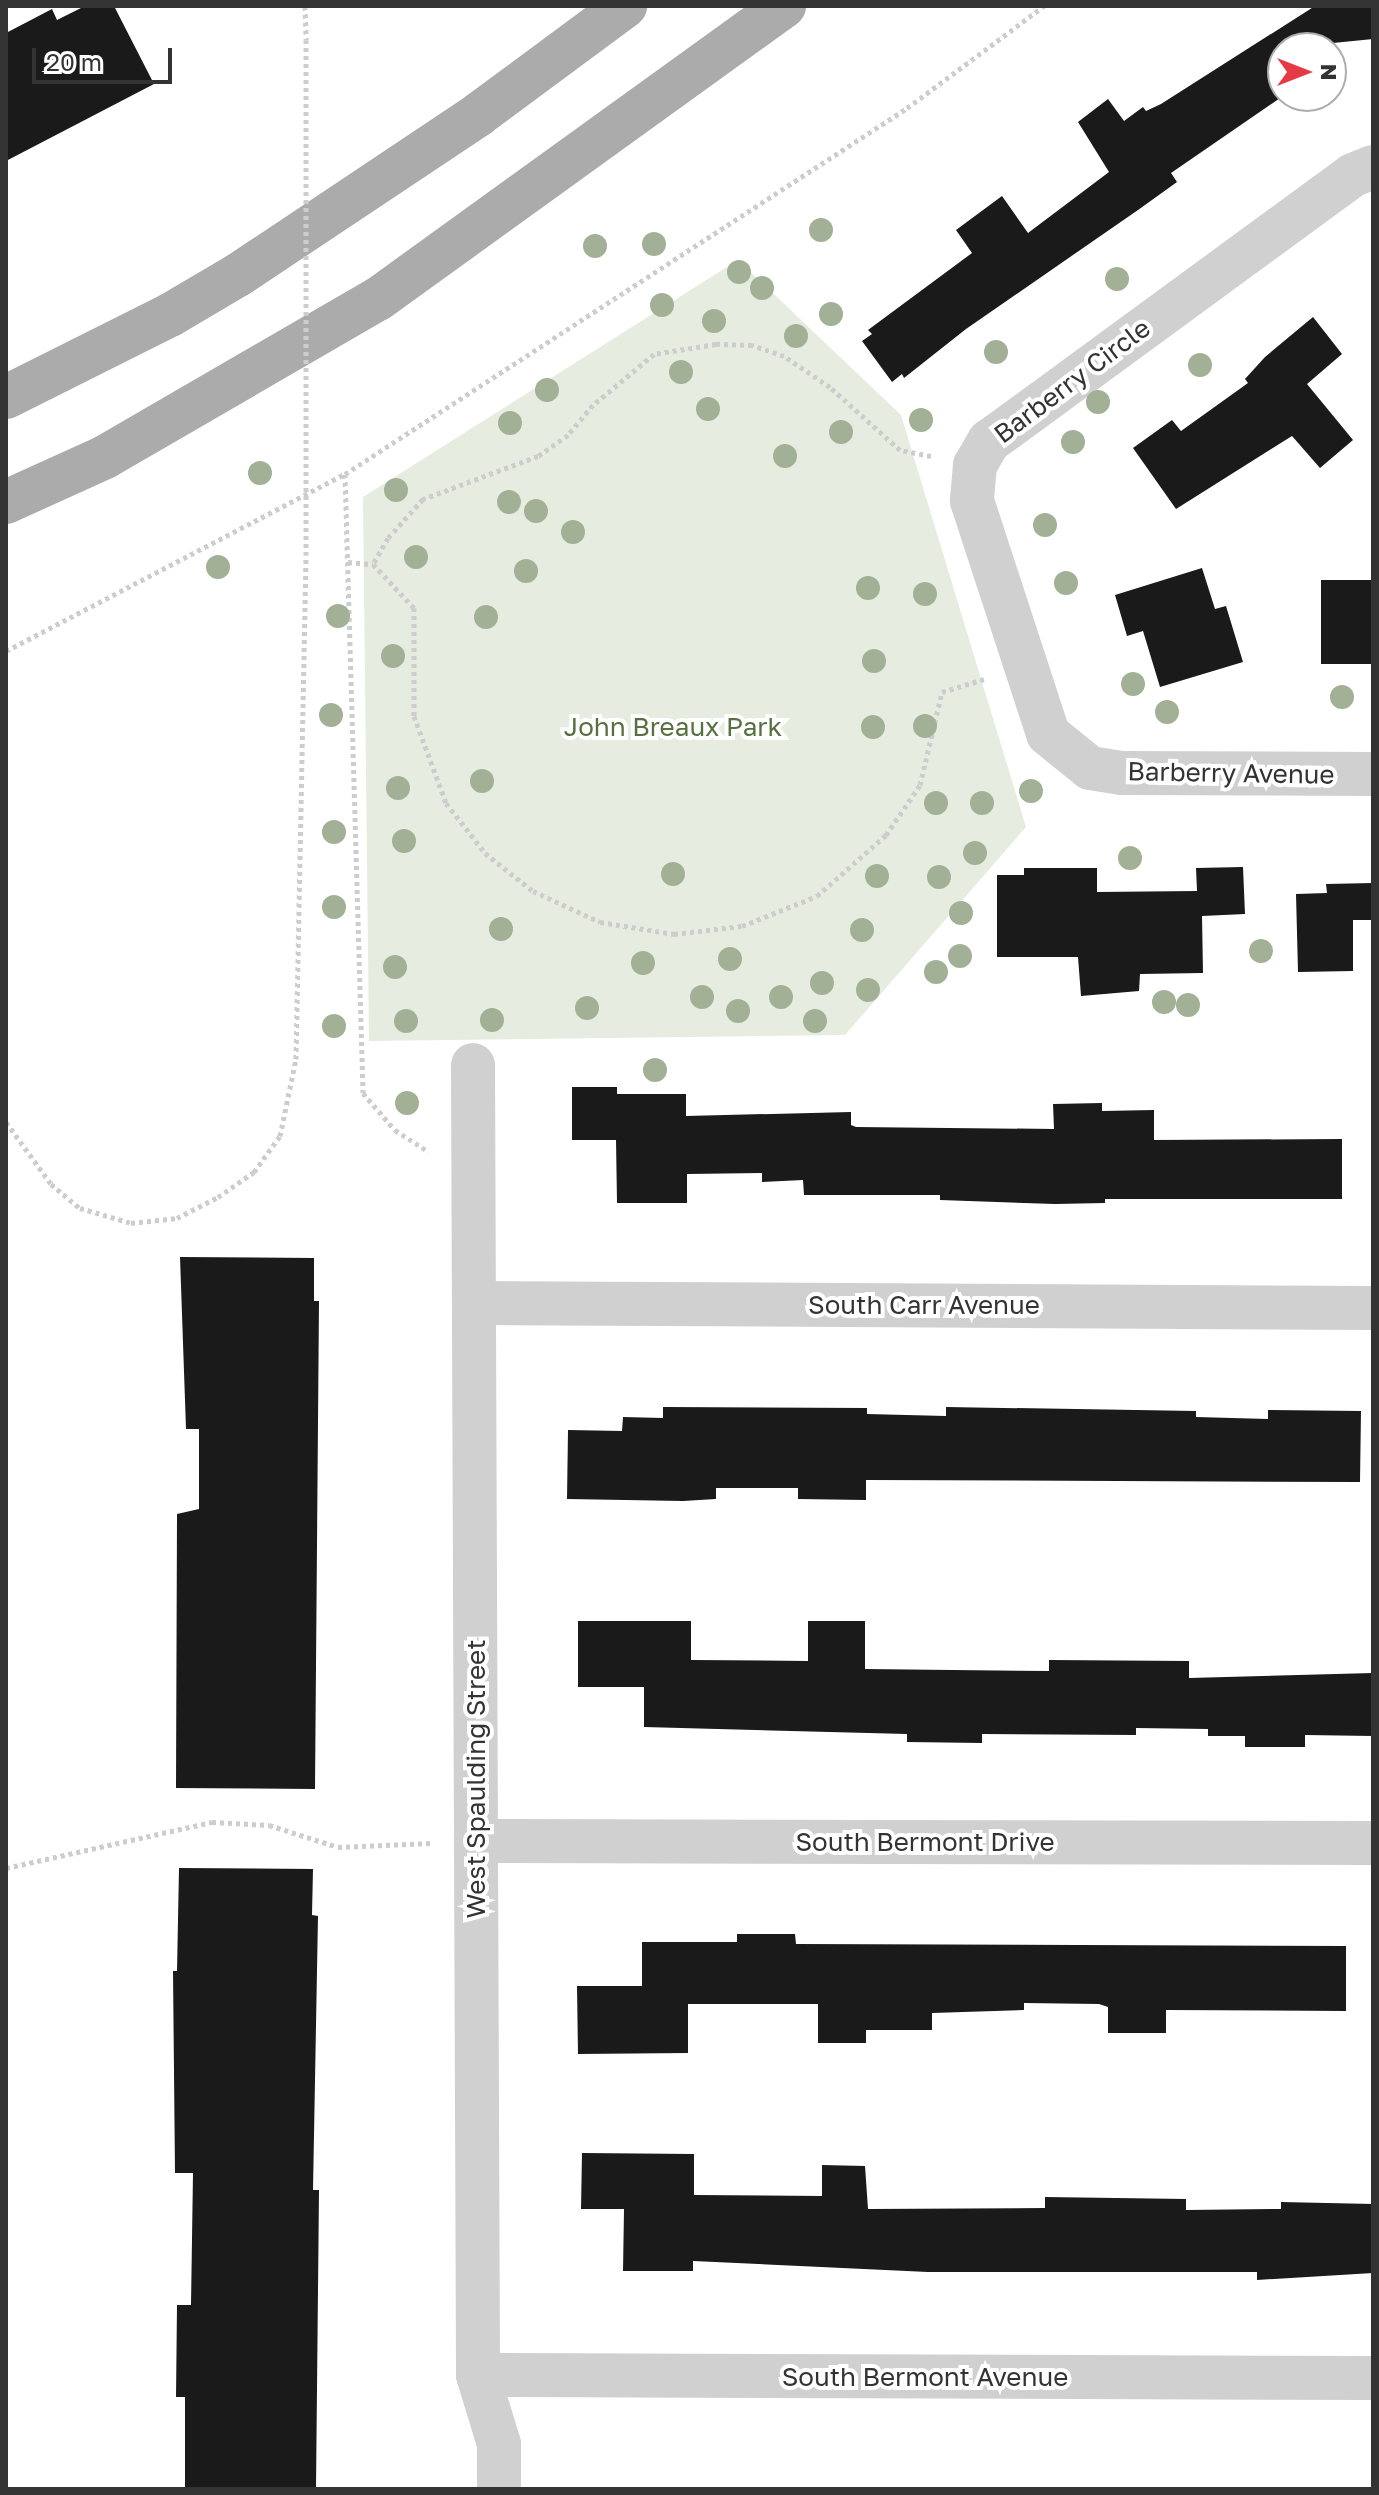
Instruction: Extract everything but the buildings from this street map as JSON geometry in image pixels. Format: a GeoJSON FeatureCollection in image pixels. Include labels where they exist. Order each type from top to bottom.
{"type":"FeatureCollection","features":[{"type":"Feature","properties":{"kind":"main road"},"geometry":{"type":"LineString","coordinates":[[6,397],[170,315],[238,275],[479,114],[625,6]]}},
{"type":"Feature","properties":{"kind":"main road"},"geometry":{"type":"LineString","coordinates":[[6,502],[105,457],[378,299],[784,6]]}},
{"type":"Feature","properties":{"kind":"street","name":"Barberry Circle"},"geometry":{"type":"LineString","coordinates":[[1090,768],[1048,734],[972,501],[975,465],[989,441],[1353,175],[1373,167]]}},
{"type":"Feature","properties":{"kind":"street","name":"Barberry Avenue"},"geometry":{"type":"LineString","coordinates":[[1090,768],[1122,773],[1373,774]]}},
{"type":"Feature","properties":{"kind":"street","name":"West Spaulding Street"},"geometry":{"type":"LineString","coordinates":[[473,1065],[478,2375],[499,2444],[499,2489]]}},
{"type":"Feature","properties":{"kind":"street","name":"South Carr Avenue"},"geometry":{"type":"LineString","coordinates":[[476,1303],[1373,1308]]}},
{"type":"Feature","properties":{"kind":"street","name":"South Bermont Drive"},"geometry":{"type":"LineString","coordinates":[[476,1841],[1373,1843]]}},
{"type":"Feature","properties":{"kind":"street","name":"South Bermont Avenue"},"geometry":{"type":"LineString","coordinates":[[478,2375],[1373,2378]]}},
{"type":"Feature","properties":{"kind":"path"},"geometry":{"type":"LineString","coordinates":[[6,1122],[51,1184],[80,1208],[131,1223],[177,1218],[218,1197],[254,1172],[280,1136],[296,1059],[306,555],[305,6]]}},
{"type":"Feature","properties":{"kind":"path"},"geometry":{"type":"LineString","coordinates":[[6,651],[345,474],[907,108],[1044,6]]}},
{"type":"Feature","properties":{"kind":"path"},"geometry":{"type":"LineString","coordinates":[[373,564],[388,538],[423,499],[538,456],[568,435],[593,405],[654,354],[716,344],[752,345],[784,356],[830,387],[900,450]]}},
{"type":"Feature","properties":{"kind":"path"},"geometry":{"type":"LineString","coordinates":[[345,474],[363,1093],[395,1130],[430,1154],[473,1154]]}},
{"type":"Feature","properties":{"kind":"path"},"geometry":{"type":"LineString","coordinates":[[348,562],[373,564],[414,608],[414,716],[446,803],[485,853],[533,891],[600,922],[674,934],[742,926],[817,896],[886,835],[920,785],[942,692],[1024,668]]}},
{"type":"Feature","properties":{"kind":"path"},"geometry":{"type":"LineString","coordinates":[[6,1868],[212,1822],[269,1825],[338,1847],[476,1841]]}},
{"type":"Feature","properties":{"kind":"green space","name":"John Breaux Park"},"geometry":{"type":"Polygon","coordinates":[[[738,260],[901,415],[1026,827],[845,1035],[369,1041],[363,497],[738,260]]]}}]}
